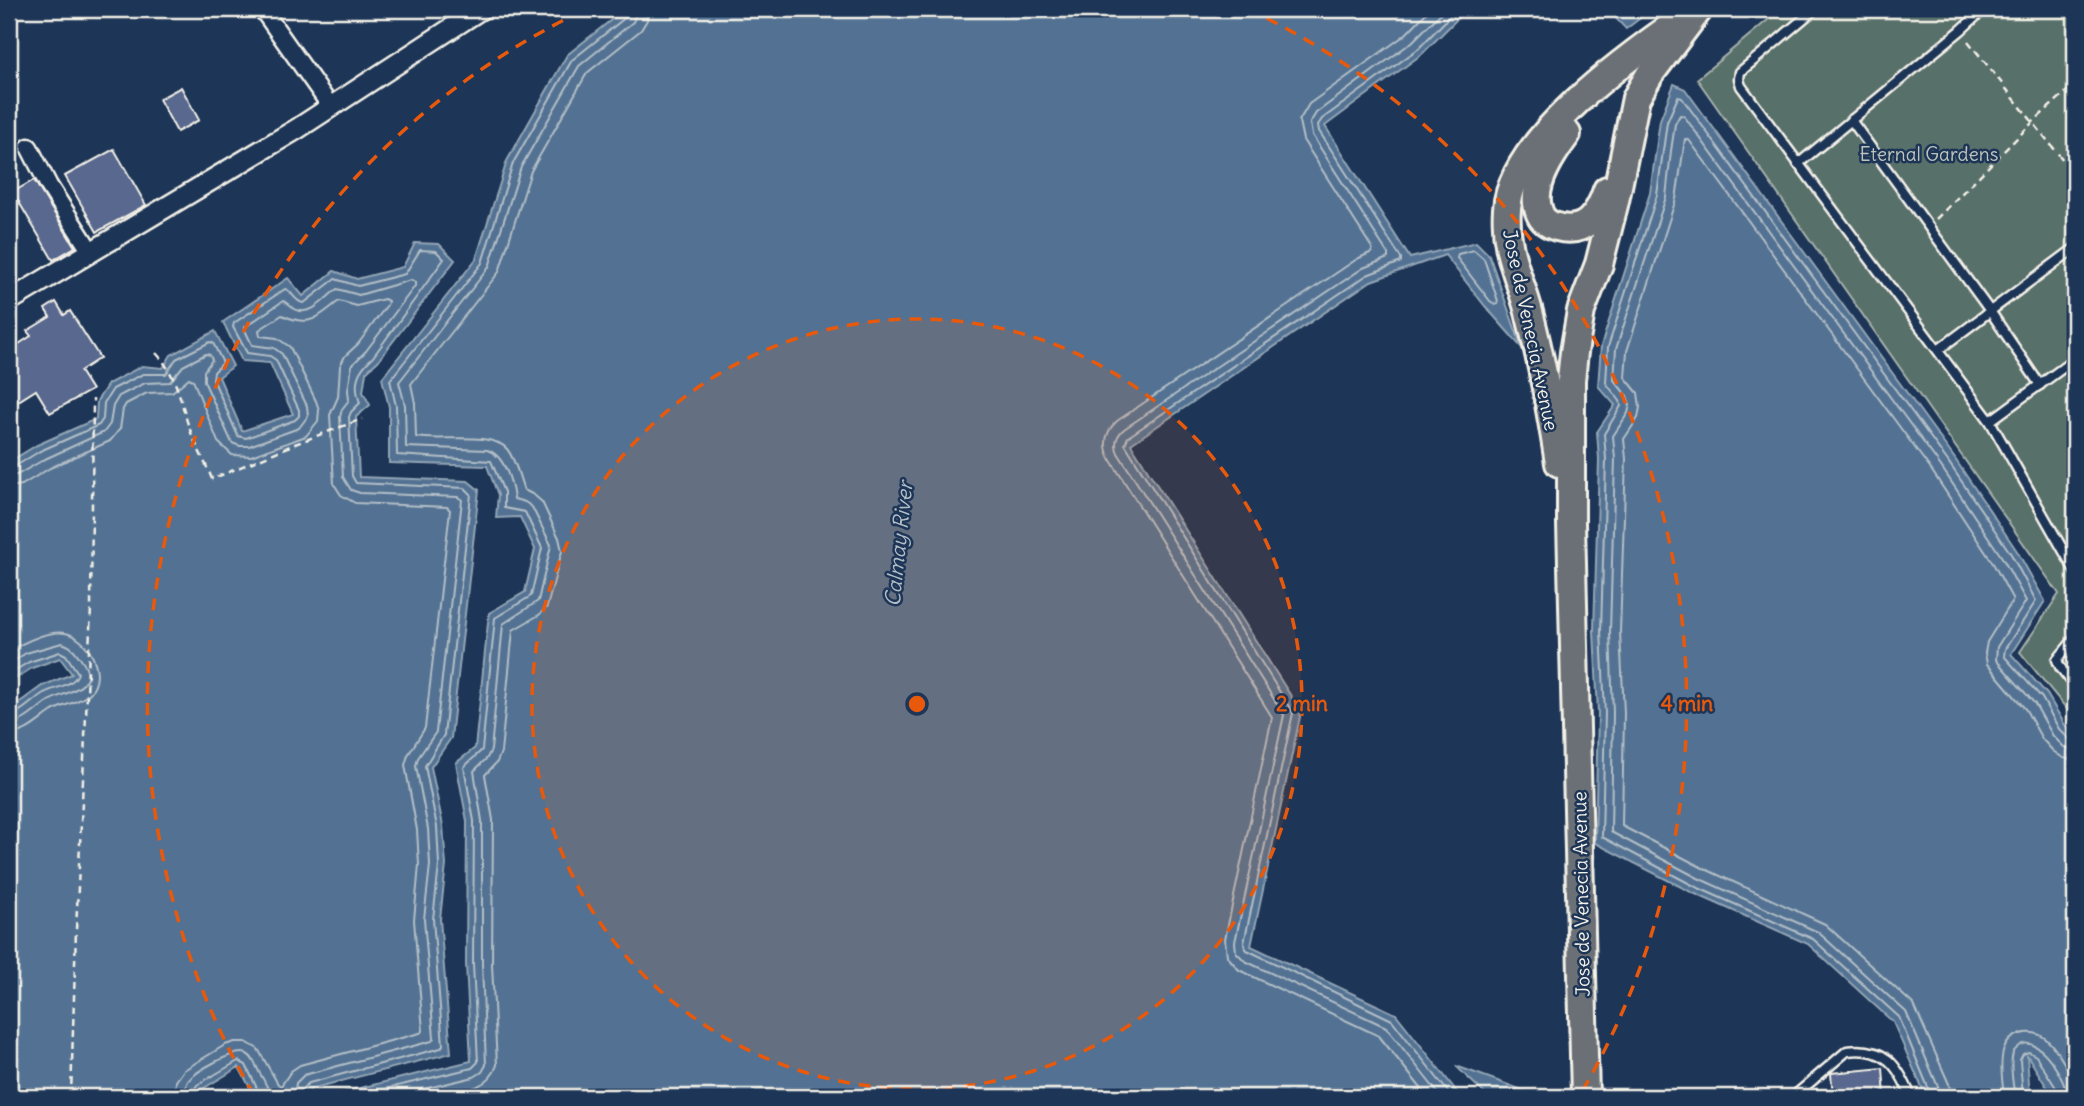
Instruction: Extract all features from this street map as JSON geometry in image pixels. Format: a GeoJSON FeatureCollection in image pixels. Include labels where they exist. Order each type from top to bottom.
{"type":"FeatureCollection","features":[{"type":"Feature","properties":{"kind":"highway","name":"Jose de Venecia Avenue"},"geometry":{"type":"LineString","coordinates":[[1571,523],[1563,493],[1550,406],[1528,309],[1513,270],[1507,243],[1507,208],[1511,187],[1525,160],[1574,104],[1649,42],[1698,9]]}},
{"type":"Feature","properties":{"kind":"highway","name":"Jose de Venecia Avenue"},"geometry":{"type":"LineString","coordinates":[[1585,1097],[1571,523],[1571,380],[1581,311],[1599,264],[1636,98],[1650,74],[1698,9]]}},
{"type":"Feature","properties":{"kind":"highway"},"geometry":{"type":"LineString","coordinates":[[1606,78],[1590,105],[1548,159],[1538,200],[1540,215],[1549,225],[1566,230],[1581,229],[1593,218],[1606,193],[1629,109],[1636,98]]}},
{"type":"Feature","properties":{"kind":"street"},"geometry":{"type":"LineString","coordinates":[[262,9],[331,107]]}},
{"type":"Feature","properties":{"kind":"street"},"geometry":{"type":"LineString","coordinates":[[9,300],[331,107],[481,9]]}},
{"type":"Feature","properties":{"kind":"street"},"geometry":{"type":"LineString","coordinates":[[29,147],[49,186],[90,252]]}},
{"type":"Feature","properties":{"kind":"lane"},"geometry":{"type":"LineString","coordinates":[[1815,9],[1740,72],[1741,86],[1990,421],[2071,555],[2075,571]]}},
{"type":"Feature","properties":{"kind":"lane"},"geometry":{"type":"LineString","coordinates":[[1798,164],[1984,9]]}},
{"type":"Feature","properties":{"kind":"lane"},"geometry":{"type":"LineString","coordinates":[[1851,120],[1990,311],[2040,386]]}},
{"type":"Feature","properties":{"kind":"lane"},"geometry":{"type":"LineString","coordinates":[[1938,350],[2075,248]]}},
{"type":"Feature","properties":{"kind":"lane"},"geometry":{"type":"LineString","coordinates":[[1990,421],[2075,359]]}},
{"type":"Feature","properties":{"kind":"lane"},"geometry":{"type":"LineString","coordinates":[[2075,638],[2057,660],[2075,686]]}},
{"type":"Feature","properties":{"kind":"lane"},"geometry":{"type":"LineString","coordinates":[[1793,1097],[1847,1051],[1858,1050],[1878,1052],[1897,1067],[1911,1097]]}},
{"type":"Feature","properties":{"kind":"path"},"geometry":{"type":"LineString","coordinates":[[1960,31],[2075,175]]}},
{"type":"Feature","properties":{"kind":"path"},"geometry":{"type":"LineString","coordinates":[[1929,226],[2075,84]]}},
{"type":"Feature","properties":{"kind":"path"},"geometry":{"type":"LineString","coordinates":[[156,353],[169,367],[182,399],[186,419],[212,480],[362,419]]}},
{"type":"Feature","properties":{"kind":"path"},"geometry":{"type":"LineString","coordinates":[[71,1097],[76,917],[91,608],[93,399]]}},
{"type":"Feature","properties":{"kind":"green space","name":"Eternal Gardens"},"geometry":{"type":"Polygon","coordinates":[[[1781,9],[2075,9],[2075,719],[2020,652],[2059,594],[1697,79],[1781,9]]]}},
{"type":"Feature","properties":{"kind":"water","name":"Calmay River"},"geometry":{"type":"Polygon","coordinates":[[[625,9],[1467,9],[1422,54],[1325,126],[1410,258],[1476,242],[1489,255],[1522,348],[1445,255],[1371,281],[1131,444],[1301,712],[1251,946],[1396,1014],[1461,1097],[323,1097],[471,1061],[466,964],[467,821],[456,763],[475,748],[489,613],[525,592],[535,549],[520,517],[496,518],[498,495],[487,466],[389,463],[389,407],[382,378],[476,259],[507,161],[567,55],[625,9]]]}},
{"type":"Feature","properties":{"kind":"water"},"geometry":{"type":"Polygon","coordinates":[[[1607,9],[1652,9],[1626,29],[1607,9]]]}},
{"type":"Feature","properties":{"kind":"water"},"geometry":{"type":"Polygon","coordinates":[[[1674,84],[1685,89],[1953,456],[2017,551],[2045,601],[2011,654],[2047,694],[2075,737],[2075,1097],[2053,1097],[2027,1055],[2030,1097],[1926,1097],[1893,1022],[1808,944],[1691,892],[1595,843],[1598,713],[1594,631],[1599,459],[1597,432],[1615,405],[1598,386],[1601,346],[1650,193],[1660,120],[1674,84]]]}},
{"type":"Feature","properties":{"kind":"water"},"geometry":{"type":"Polygon","coordinates":[[[415,243],[439,244],[455,260],[378,361],[366,372],[363,392],[370,405],[356,417],[359,477],[468,481],[479,490],[451,738],[431,767],[443,826],[446,865],[440,919],[451,1053],[310,1089],[309,1097],[255,1097],[239,1067],[201,1090],[201,1097],[9,1097],[9,710],[42,686],[72,674],[60,658],[32,668],[9,683],[9,462],[37,445],[96,419],[97,401],[108,384],[142,366],[163,368],[171,355],[215,331],[233,366],[219,377],[242,431],[293,414],[270,363],[242,361],[223,322],[288,278],[303,296],[334,271],[357,279],[403,267],[415,243]]]}},
{"type":"Feature","properties":{"kind":"water"},"geometry":{"type":"Polygon","coordinates":[[[1456,1066],[1531,1093],[1535,1097],[1488,1097],[1456,1066]]]}},
{"type":"Feature","properties":{"kind":"building"},"geometry":{"type":"Polygon","coordinates":[[[181,87],[199,120],[177,132],[159,99],[181,87]]]}},
{"type":"Feature","properties":{"kind":"building"},"geometry":{"type":"Polygon","coordinates":[[[114,149],[146,205],[97,232],[65,176],[114,149]]]}},
{"type":"Feature","properties":{"kind":"building"},"geometry":{"type":"Polygon","coordinates":[[[34,180],[75,247],[53,260],[13,192],[34,180]]]}},
{"type":"Feature","properties":{"kind":"building"},"geometry":{"type":"Polygon","coordinates":[[[56,302],[64,315],[70,311],[100,358],[80,371],[92,390],[50,413],[36,390],[15,403],[9,393],[9,356],[13,353],[11,349],[31,336],[27,331],[50,317],[45,309],[56,302]]]}},
{"type":"Feature","properties":{"kind":"building"},"geometry":{"type":"Polygon","coordinates":[[[1883,1068],[1885,1097],[1833,1097],[1831,1073],[1883,1068]]]}}]}
